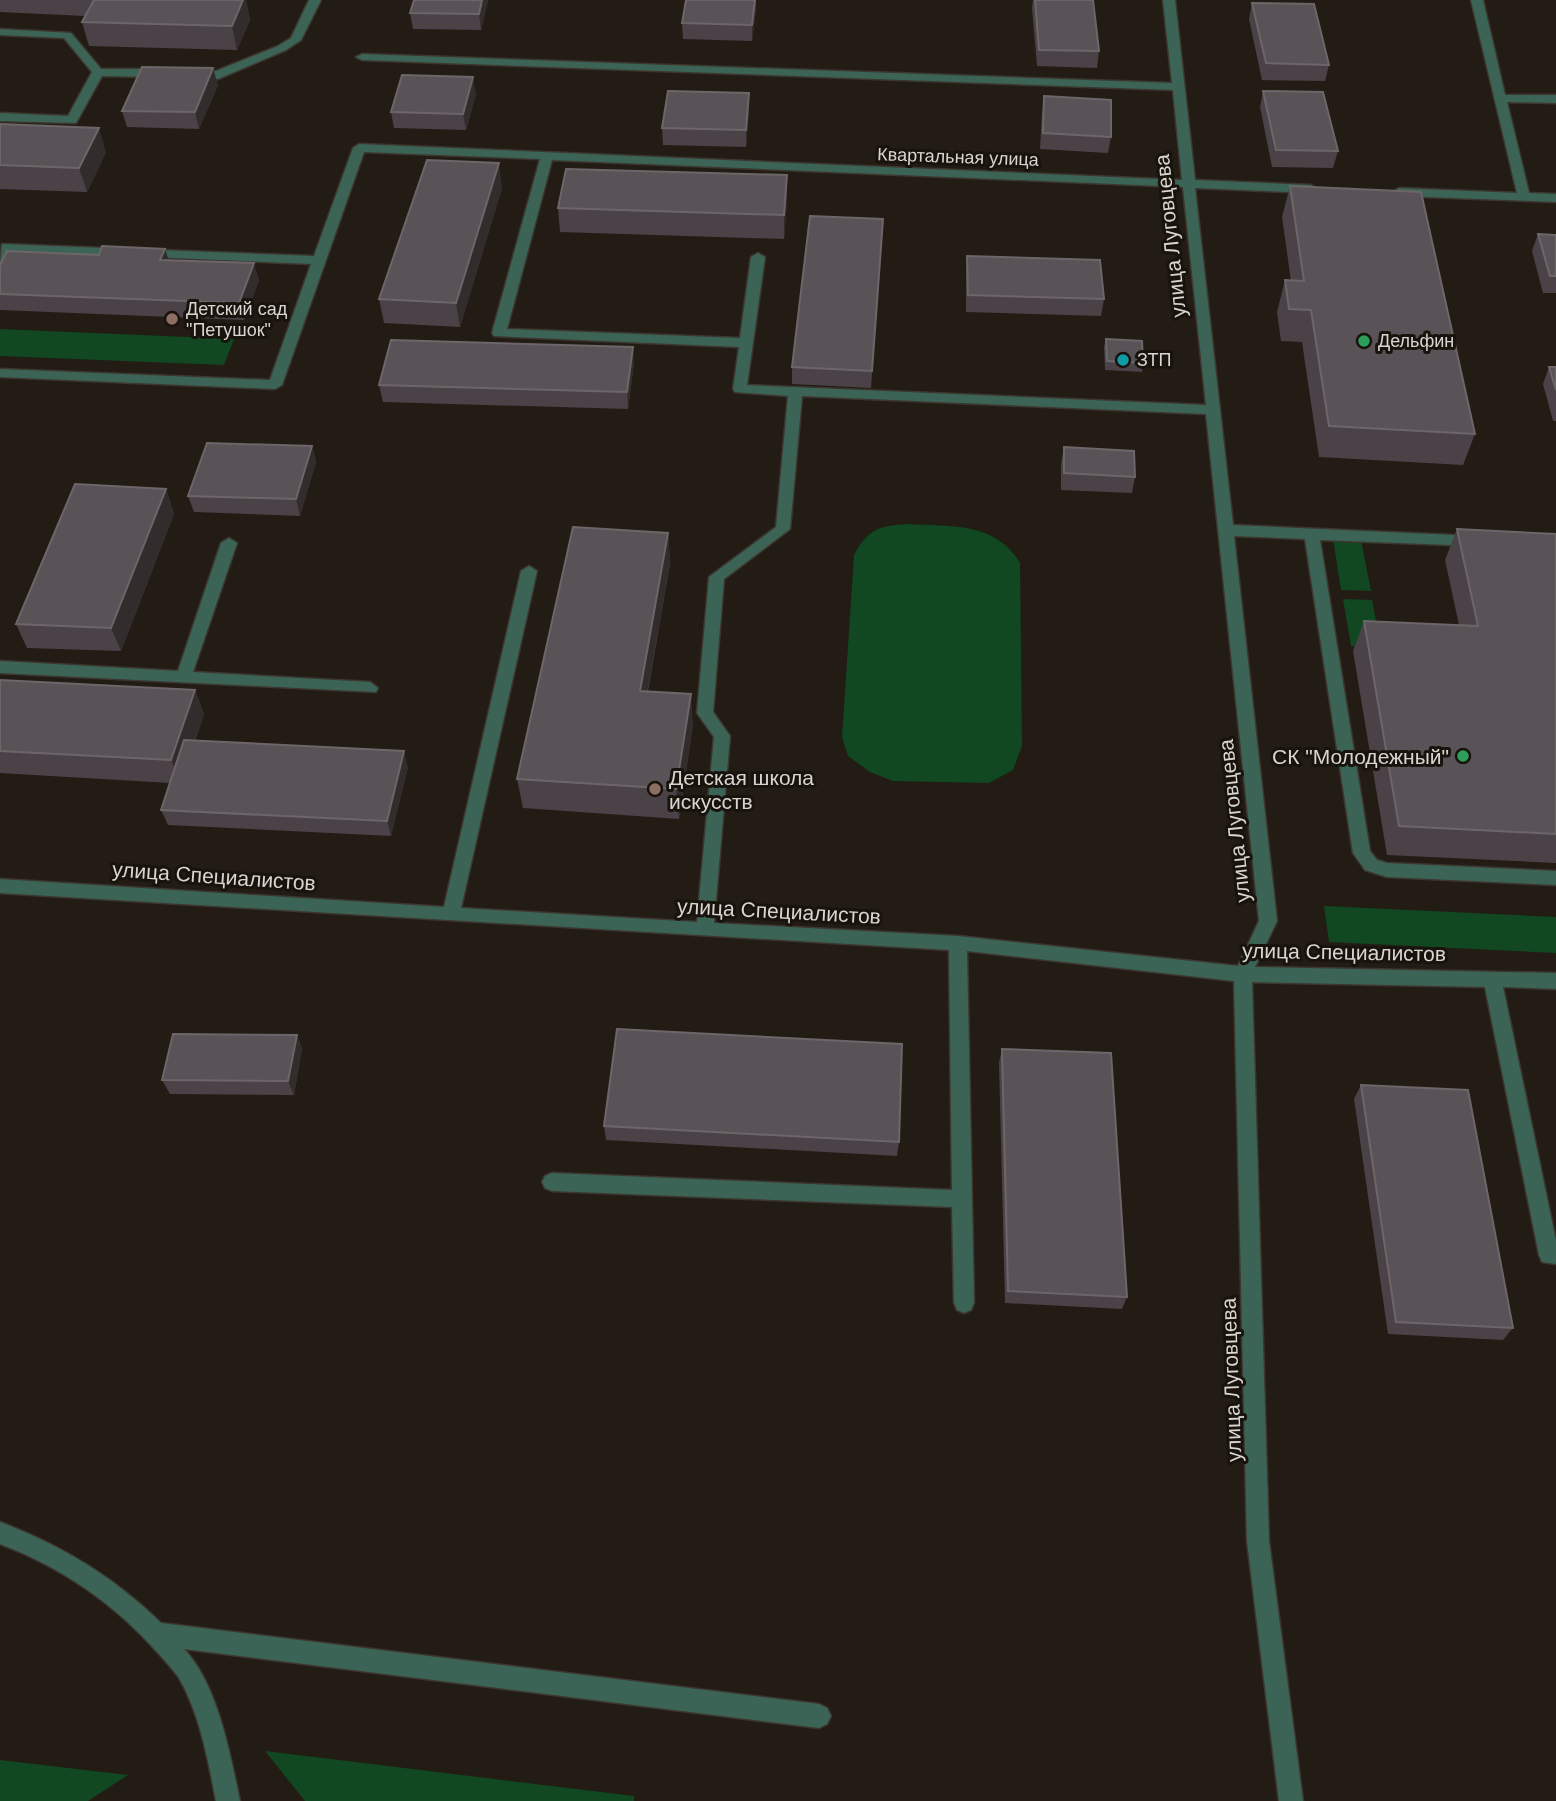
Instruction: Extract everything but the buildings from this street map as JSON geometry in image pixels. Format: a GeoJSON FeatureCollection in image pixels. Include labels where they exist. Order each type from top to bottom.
{"type":"FeatureCollection","features":[{"type":"Feature","properties":{"kind":"street"},"geometry":{"type":"LineString","coordinates":[[0,32],[67,35],[98,72],[218,75],[295,40],[314,0]]}},
{"type":"Feature","properties":{"kind":"street","name":"улица Луговцева"},"geometry":{"type":"LineString","coordinates":[[1169,0],[1268,921],[1243,974],[1258,1541],[1291,1801]]}},
{"type":"Feature","properties":{"kind":"street"},"geometry":{"type":"LineString","coordinates":[[1477,0],[1524,197]]}},
{"type":"Feature","properties":{"kind":"street"},"geometry":{"type":"LineString","coordinates":[[362,57],[1177,87]]}},
{"type":"Feature","properties":{"kind":"street"},"geometry":{"type":"LineString","coordinates":[[0,117],[72,120],[98,72]]}},
{"type":"Feature","properties":{"kind":"street"},"geometry":{"type":"LineString","coordinates":[[1501,98],[1556,99]]}},
{"type":"Feature","properties":{"kind":"street","name":"Квартальная улица"},"geometry":{"type":"LineString","coordinates":[[319,260],[359,148],[1322,189]]}},
{"type":"Feature","properties":{"kind":"street"},"geometry":{"type":"LineString","coordinates":[[547,157],[499,333],[746,343]]}},
{"type":"Feature","properties":{"kind":"street"},"geometry":{"type":"LineString","coordinates":[[1389,192],[1556,198]]}},
{"type":"Feature","properties":{"kind":"street"},"geometry":{"type":"LineString","coordinates":[[0,260],[7,247],[319,260],[275,384],[0,373]]}},
{"type":"Feature","properties":{"kind":"street"},"geometry":{"type":"LineString","coordinates":[[758,257],[740,389],[1212,410]]}},
{"type":"Feature","properties":{"kind":"street"},"geometry":{"type":"LineString","coordinates":[[705,930],[722,736],[705,713],[717,577],[783,529],[795,392]]}},
{"type":"Feature","properties":{"kind":"street"},"geometry":{"type":"LineString","coordinates":[[1226,530],[1493,542]]}},
{"type":"Feature","properties":{"kind":"street"},"geometry":{"type":"LineString","coordinates":[[1312,534],[1362,853],[1371,865],[1387,870],[1556,878]]}},
{"type":"Feature","properties":{"kind":"street"},"geometry":{"type":"LineString","coordinates":[[184,676],[229,543]]}},
{"type":"Feature","properties":{"kind":"street"},"geometry":{"type":"LineString","coordinates":[[451,913],[529,572]]}},
{"type":"Feature","properties":{"kind":"street"},"geometry":{"type":"LineString","coordinates":[[0,667],[370,688]]}},
{"type":"Feature","properties":{"kind":"street","name":"улица Специалистов"},"geometry":{"type":"LineString","coordinates":[[0,886],[958,943],[1243,974],[1556,981]]}},
{"type":"Feature","properties":{"kind":"street"},"geometry":{"type":"LineString","coordinates":[[958,943],[964,1303]]}},
{"type":"Feature","properties":{"kind":"street"},"geometry":{"type":"LineString","coordinates":[[1492,978],[1549,1255],[1556,1255]]}},
{"type":"Feature","properties":{"kind":"street"},"geometry":{"type":"LineString","coordinates":[[552,1182],[962,1199]]}},
{"type":"Feature","properties":{"kind":"street"},"geometry":{"type":"LineString","coordinates":[[0,1533],[62,1563],[112,1592],[158,1634],[189,1672],[206,1717],[228,1801]]}},
{"type":"Feature","properties":{"kind":"street"},"geometry":{"type":"LineString","coordinates":[[158,1634],[819,1716]]}},
{"type":"Feature","properties":{"kind":"green space"},"geometry":{"type":"Polygon","coordinates":[[[0,329],[234,339],[224,365],[0,356],[0,329]]]}},
{"type":"Feature","properties":{"kind":"green space"},"geometry":{"type":"Polygon","coordinates":[[[907,524],[955,527],[985,533],[1010,549],[1020,563],[1022,746],[1013,770],[989,783],[893,781],[870,772],[848,756],[842,737],[854,555],[864,539],[875,530],[907,524]]]}},
{"type":"Feature","properties":{"kind":"green space"},"geometry":{"type":"Polygon","coordinates":[[[1333,539],[1361,540],[1371,591],[1341,590],[1333,539]]]}},
{"type":"Feature","properties":{"kind":"green space"},"geometry":{"type":"Polygon","coordinates":[[[1343,599],[1372,600],[1381,648],[1351,646],[1343,599]]]}},
{"type":"Feature","properties":{"kind":"green space"},"geometry":{"type":"Polygon","coordinates":[[[1324,906],[1556,917],[1556,953],[1329,942],[1324,906]]]}},
{"type":"Feature","properties":{"kind":"green space"},"geometry":{"type":"Polygon","coordinates":[[[265,1751],[634,1796],[634,1801],[305,1801],[265,1751]]]}},
{"type":"Feature","properties":{"kind":"green space"},"geometry":{"type":"Polygon","coordinates":[[[0,1760],[128,1775],[88,1801],[0,1801],[0,1760]]]}},
{"type":"Feature","properties":{"kind":"place","name":"Детский сад \"Петушок\""},"geometry":{"type":"Point","coordinates":[172,319]}},
{"type":"Feature","properties":{"kind":"place","name":"Дельфин"},"geometry":{"type":"Point","coordinates":[1364,341]}},
{"type":"Feature","properties":{"kind":"place","name":"ЗТП"},"geometry":{"type":"Point","coordinates":[1123,360]}},
{"type":"Feature","properties":{"kind":"place","name":"СК \"Молодежный\""},"geometry":{"type":"Point","coordinates":[1463,756]}},
{"type":"Feature","properties":{"kind":"place","name":"Детская школа искусств"},"geometry":{"type":"Point","coordinates":[655,789]}}]}
